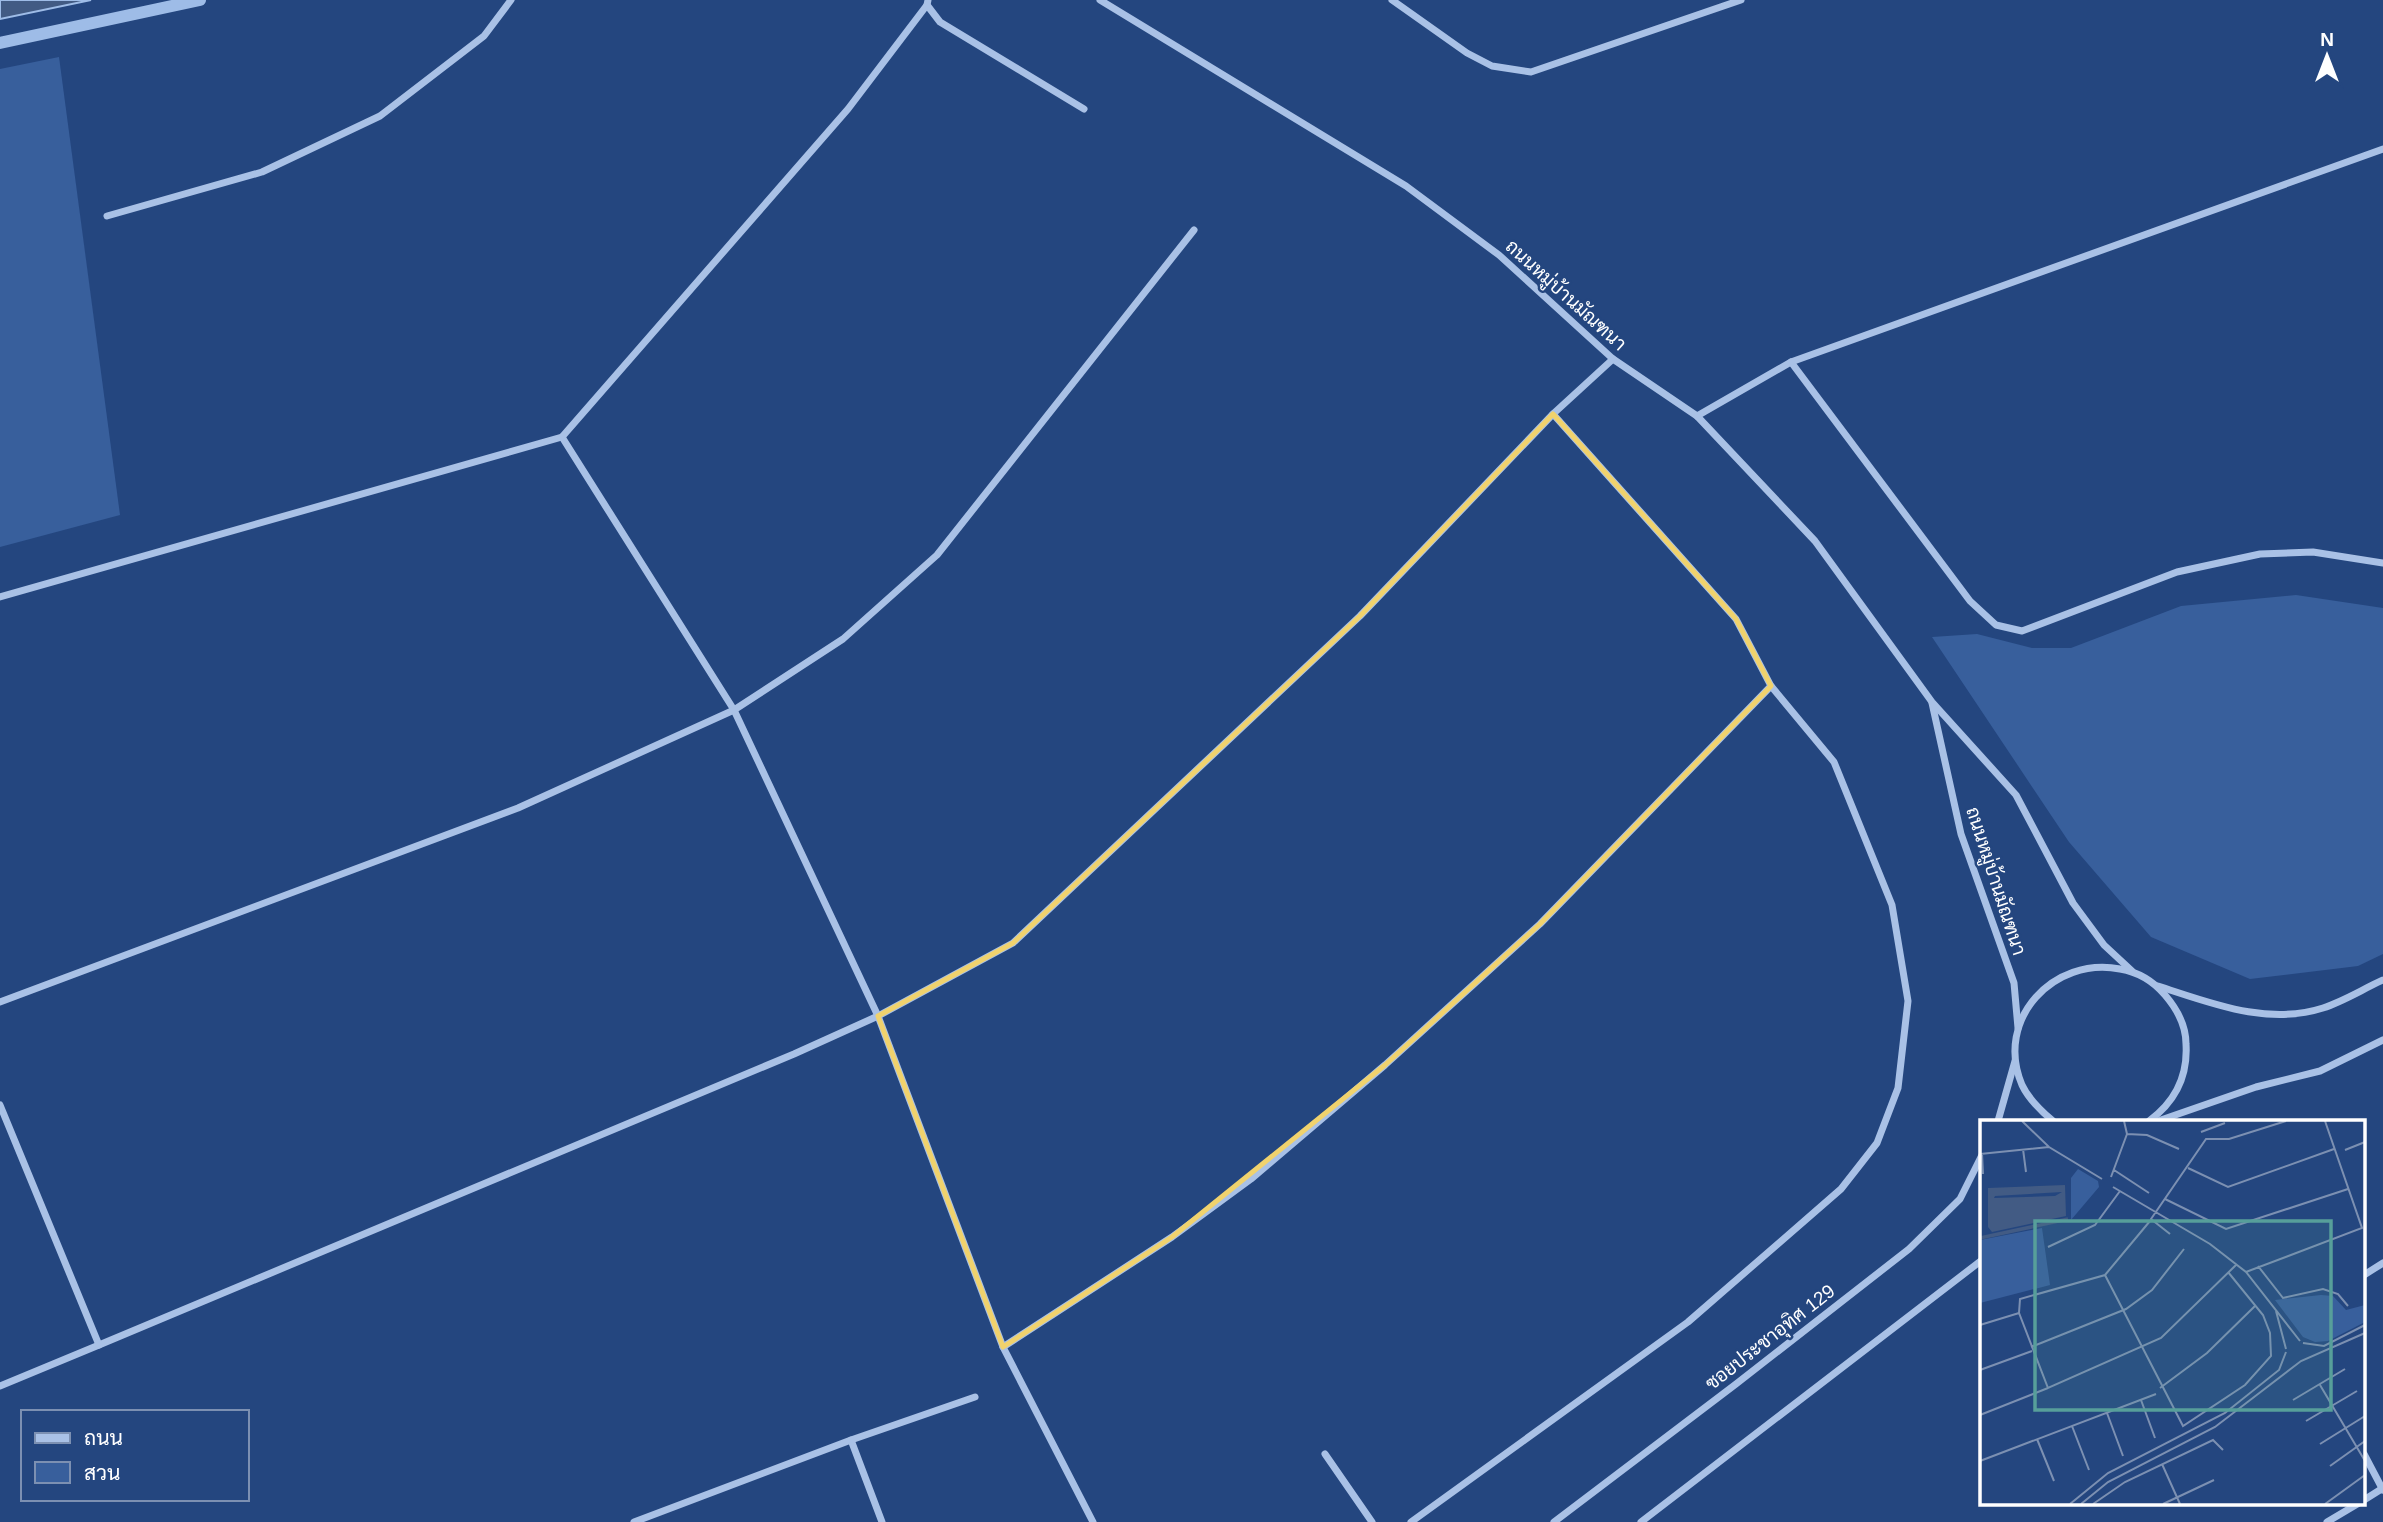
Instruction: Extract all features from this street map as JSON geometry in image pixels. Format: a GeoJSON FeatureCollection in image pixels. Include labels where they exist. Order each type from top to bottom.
{"type":"FeatureCollection","features":[{"type":"Feature","properties":{"kind":"street"},"geometry":{"type":"LineString","coordinates":[[107,216],[262,172],[380,116],[484,36],[511,0]]}},
{"type":"Feature","properties":{"kind":"street","name":"ถนนหมู่บ้านมัณฑนา"},"geometry":{"type":"LineString","coordinates":[[1100,0],[1406,186],[1499,255],[1613,359],[1697,416],[1815,541],[1932,702],[2016,795],[2073,903],[2104,944],[2132,971]]}},
{"type":"Feature","properties":{"kind":"street"},"geometry":{"type":"LineString","coordinates":[[1392,0],[1467,53],[1492,66],[1531,72],[1741,0]]}},
{"type":"Feature","properties":{"kind":"street"},"geometry":{"type":"LineString","coordinates":[[0,597],[562,437],[848,109],[927,2],[940,23],[1084,110]]}},
{"type":"Feature","properties":{"kind":"street"},"geometry":{"type":"LineString","coordinates":[[1697,416],[1791,362],[2383,149]]}},
{"type":"Feature","properties":{"kind":"street"},"geometry":{"type":"LineString","coordinates":[[0,1002],[518,807],[734,710],[842,639],[937,555],[1194,230]]}},
{"type":"Feature","properties":{"kind":"street"},"geometry":{"type":"LineString","coordinates":[[0,1385],[794,1054],[878,1016],[1013,943],[1360,616],[1553,414],[1613,359]]}},
{"type":"Feature","properties":{"kind":"street"},"geometry":{"type":"LineString","coordinates":[[1791,362],[1970,601],[1996,625],[2022,631],[2177,572],[2260,554],[2312,552],[2383,563]]}},
{"type":"Feature","properties":{"kind":"street"},"geometry":{"type":"LineString","coordinates":[[1411,1522],[1688,1322],[1841,1189],[1877,1143],[1898,1088],[1908,1001],[1892,905],[1834,762],[1771,686],[1736,619],[1553,414]]}},
{"type":"Feature","properties":{"kind":"street"},"geometry":{"type":"LineString","coordinates":[[562,437],[734,710],[878,1016],[1003,1347],[1093,1522]]}},
{"type":"Feature","properties":{"kind":"street"},"geometry":{"type":"LineString","coordinates":[[1003,1347],[1172,1237],[1251,1179],[1385,1065],[1540,924],[1771,686]]}},
{"type":"Feature","properties":{"kind":"street","name":"ถนนหมู่บ้านมัณฑนา"},"geometry":{"type":"LineString","coordinates":[[1932,702],[1961,834],[2014,983],[2018,1030]]}},
{"type":"Feature","properties":{"kind":"street"},"geometry":{"type":"LineString","coordinates":[[1998,1120],[2016,1058],[2018,1030],[2030,1003],[2050,983],[2075,970],[2104,966],[2132,971],[2157,986],[2250,1013],[2290,1014],[2323,1007],[2383,980]]}},
{"type":"Feature","properties":{"kind":"street"},"geometry":{"type":"LineString","coordinates":[[2150,1120],[2163,1111],[2179,1088],[2187,1061],[2186,1033],[2175,1007],[2157,986]]}},
{"type":"Feature","properties":{"kind":"street"},"geometry":{"type":"LineString","coordinates":[[2161,1120],[2256,1087],[2320,1071],[2383,1040]]}},
{"type":"Feature","properties":{"kind":"street"},"geometry":{"type":"LineString","coordinates":[[2016,1058],[2022,1085],[2037,1108],[2052,1120]]}},
{"type":"Feature","properties":{"kind":"street"},"geometry":{"type":"LineString","coordinates":[[0,1105],[100,1345]]}},
{"type":"Feature","properties":{"kind":"street","name":"ซอยประชาอุทิศ 129"},"geometry":{"type":"LineString","coordinates":[[1554,1522],[1909,1249],[1960,1199],[1980,1159]]}},
{"type":"Feature","properties":{"kind":"street"},"geometry":{"type":"LineString","coordinates":[[1641,1522],[1980,1262]]}},
{"type":"Feature","properties":{"kind":"street"},"geometry":{"type":"LineString","coordinates":[[2366,1274],[2383,1263]]}},
{"type":"Feature","properties":{"kind":"street"},"geometry":{"type":"LineString","coordinates":[[634,1522],[850,1440],[975,1397]]}},
{"type":"Feature","properties":{"kind":"street"},"geometry":{"type":"LineString","coordinates":[[850,1440],[882,1522]]}},
{"type":"Feature","properties":{"kind":"street"},"geometry":{"type":"LineString","coordinates":[[1325,1454],[1372,1522]]}},
{"type":"Feature","properties":{"kind":"street"},"geometry":{"type":"LineString","coordinates":[[2366,1458],[2383,1489],[2366,1499]]}},
{"type":"Feature","properties":{"kind":"street"},"geometry":{"type":"LineString","coordinates":[[2327,1522],[2357,1504]]}},
{"type":"Feature","properties":{"kind":"highlighted area"},"geometry":{"type":"Polygon","coordinates":[[[1553,414],[1736,619],[1771,686],[1540,924],[1385,1065],[1172,1237],[1003,1347],[878,1016],[1013,943],[1360,616],[1553,414]]]}},
{"type":"Feature","properties":{"kind":"green space"},"geometry":{"type":"Polygon","coordinates":[[[59,57],[120,515],[0,547],[0,69],[59,57]]]}},
{"type":"Feature","properties":{"kind":"green space"},"geometry":{"type":"Polygon","coordinates":[[[2296,595],[2383,608],[2383,954],[2358,966],[2250,979],[2151,937],[2069,842],[1932,637],[1977,634],[2032,648],[2071,648],[2181,606],[2296,595]]]}},
{"type":"Feature","properties":{"kind":"shaded area"},"geometry":{"type":"Polygon","coordinates":[[[0,0],[91,0],[0,19],[0,0]]]}},
{"type":"Feature","properties":{"kind":"waterway"},"geometry":{"type":"LineString","coordinates":[[0,43],[200,0]]}}]}
